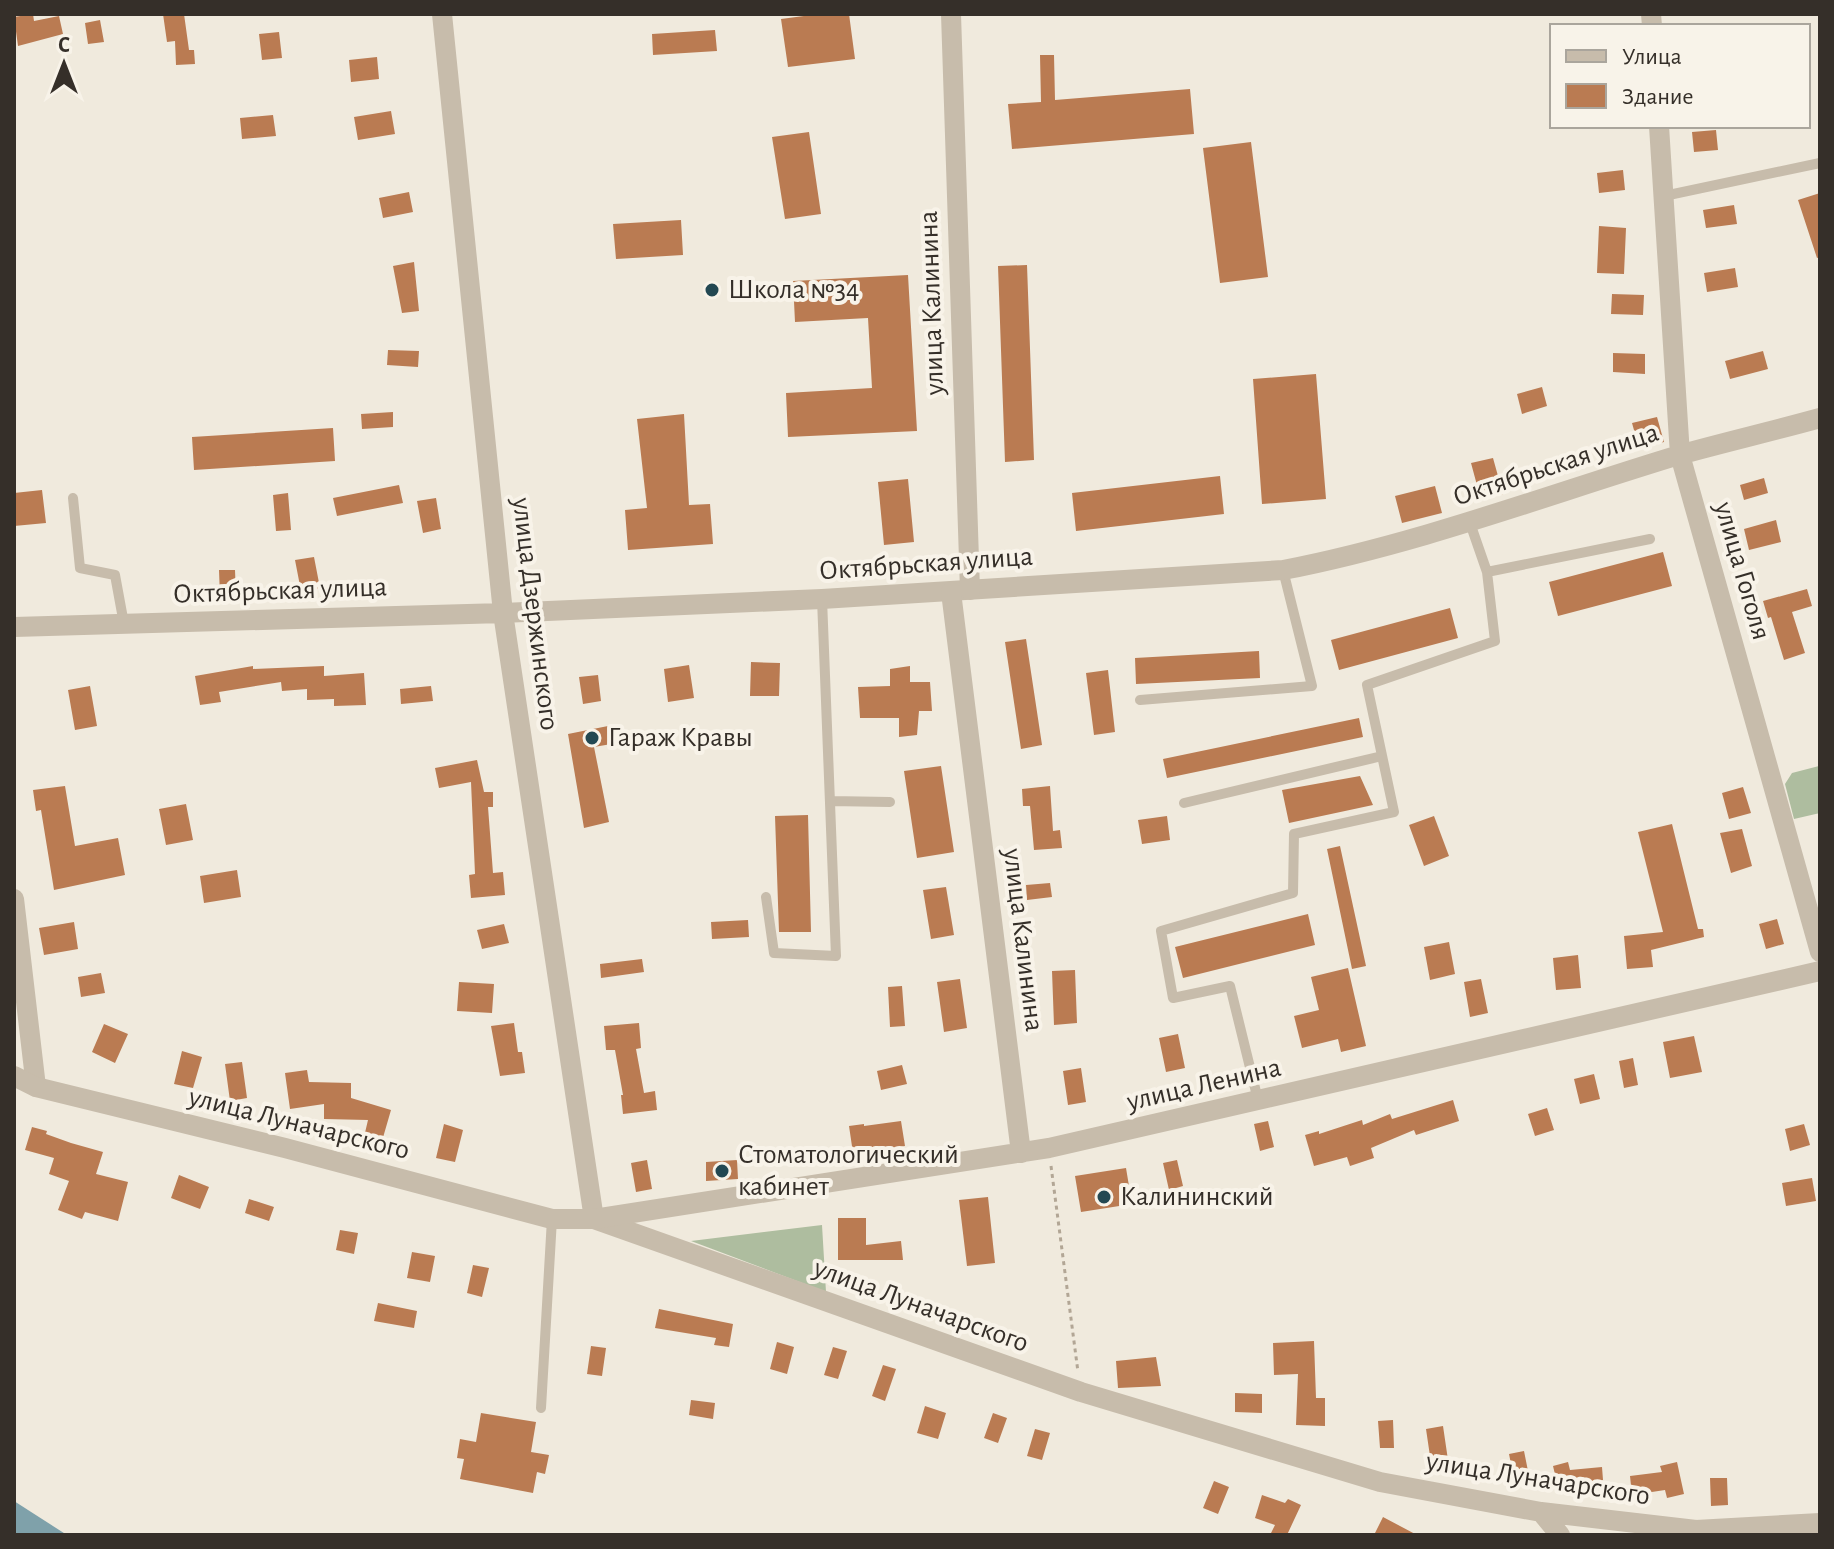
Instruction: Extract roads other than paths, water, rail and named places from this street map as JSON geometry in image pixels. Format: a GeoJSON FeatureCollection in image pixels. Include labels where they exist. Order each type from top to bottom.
{"type":"FeatureCollection","features":[{"type":"Feature","properties":{"kind":"street","name":"улица Дзержинского"},"geometry":{"type":"LineString","coordinates":[[442,14],[503,613],[594,1219]]}},
{"type":"Feature","properties":{"kind":"street","name":"улица Калинина"},"geometry":{"type":"LineString","coordinates":[[951,14],[960,591],[1021,1153]]}},
{"type":"Feature","properties":{"kind":"street","name":"улица Гоголя"},"geometry":{"type":"LineString","coordinates":[[1659,128],[1680,455],[1820,952]]}},
{"type":"Feature","properties":{"kind":"street","name":"Октябрьская улица"},"geometry":{"type":"LineString","coordinates":[[14,627],[503,613],[822,599],[1283,570],[1331,561],[1470,523],[1680,455],[1820,418]]}},
{"type":"Feature","properties":{"kind":"street"},"geometry":{"type":"LineString","coordinates":[[14,899],[36,1087]]}},
{"type":"Feature","properties":{"kind":"street","name":"улица Ленина"},"geometry":{"type":"LineString","coordinates":[[594,1219],[1049,1148],[1820,971]]}},
{"type":"Feature","properties":{"kind":"street","name":"улица Луначарского"},"geometry":{"type":"LineString","coordinates":[[14,1076],[36,1087],[285,1148],[552,1219],[594,1219],[1081,1392],[1380,1482],[1541,1512],[1695,1532],[1820,1523]]}},
{"type":"Feature","properties":{"kind":"street"},"geometry":{"type":"LineString","coordinates":[[1541,1512],[1560,1535]]}},
{"type":"Feature","properties":{"kind":"lane"},"geometry":{"type":"LineString","coordinates":[[1664,196],[1820,163]]}},
{"type":"Feature","properties":{"kind":"lane"},"geometry":{"type":"LineString","coordinates":[[73,498],[73,525],[80,568],[115,575],[124,624]]}},
{"type":"Feature","properties":{"kind":"lane"},"geometry":{"type":"LineString","coordinates":[[1259,1102],[1230,986],[1173,998],[1161,931],[1293,893],[1294,834],[1394,812],[1367,685],[1495,641],[1487,572],[1470,523]]}},
{"type":"Feature","properties":{"kind":"lane"},"geometry":{"type":"LineString","coordinates":[[1487,572],[1650,539]]}},
{"type":"Feature","properties":{"kind":"lane"},"geometry":{"type":"LineString","coordinates":[[1140,700],[1312,686],[1283,570]]}},
{"type":"Feature","properties":{"kind":"lane"},"geometry":{"type":"LineString","coordinates":[[766,897],[774,953],[836,956],[822,599]]}},
{"type":"Feature","properties":{"kind":"lane"},"geometry":{"type":"LineString","coordinates":[[1184,803],[1382,756]]}},
{"type":"Feature","properties":{"kind":"lane"},"geometry":{"type":"LineString","coordinates":[[830,801],[890,802]]}},
{"type":"Feature","properties":{"kind":"lane"},"geometry":{"type":"LineString","coordinates":[[541,1408],[552,1219]]}},
{"type":"Feature","properties":{"kind":"water"},"geometry":{"type":"Polygon","coordinates":[[[14,1501],[67,1535],[14,1535],[14,1501]]]}},
{"type":"Feature","properties":{"kind":"place","name":"Школа №34"},"geometry":{"type":"Point","coordinates":[712,290]}},
{"type":"Feature","properties":{"kind":"place","name":"Гараж Кравы"},"geometry":{"type":"Point","coordinates":[592,738]}},
{"type":"Feature","properties":{"kind":"place","name":"Стоматологический кабинет"},"geometry":{"type":"Point","coordinates":[722,1171]}},
{"type":"Feature","properties":{"kind":"place","name":"Калининский"},"geometry":{"type":"Point","coordinates":[1104,1197]}}]}
